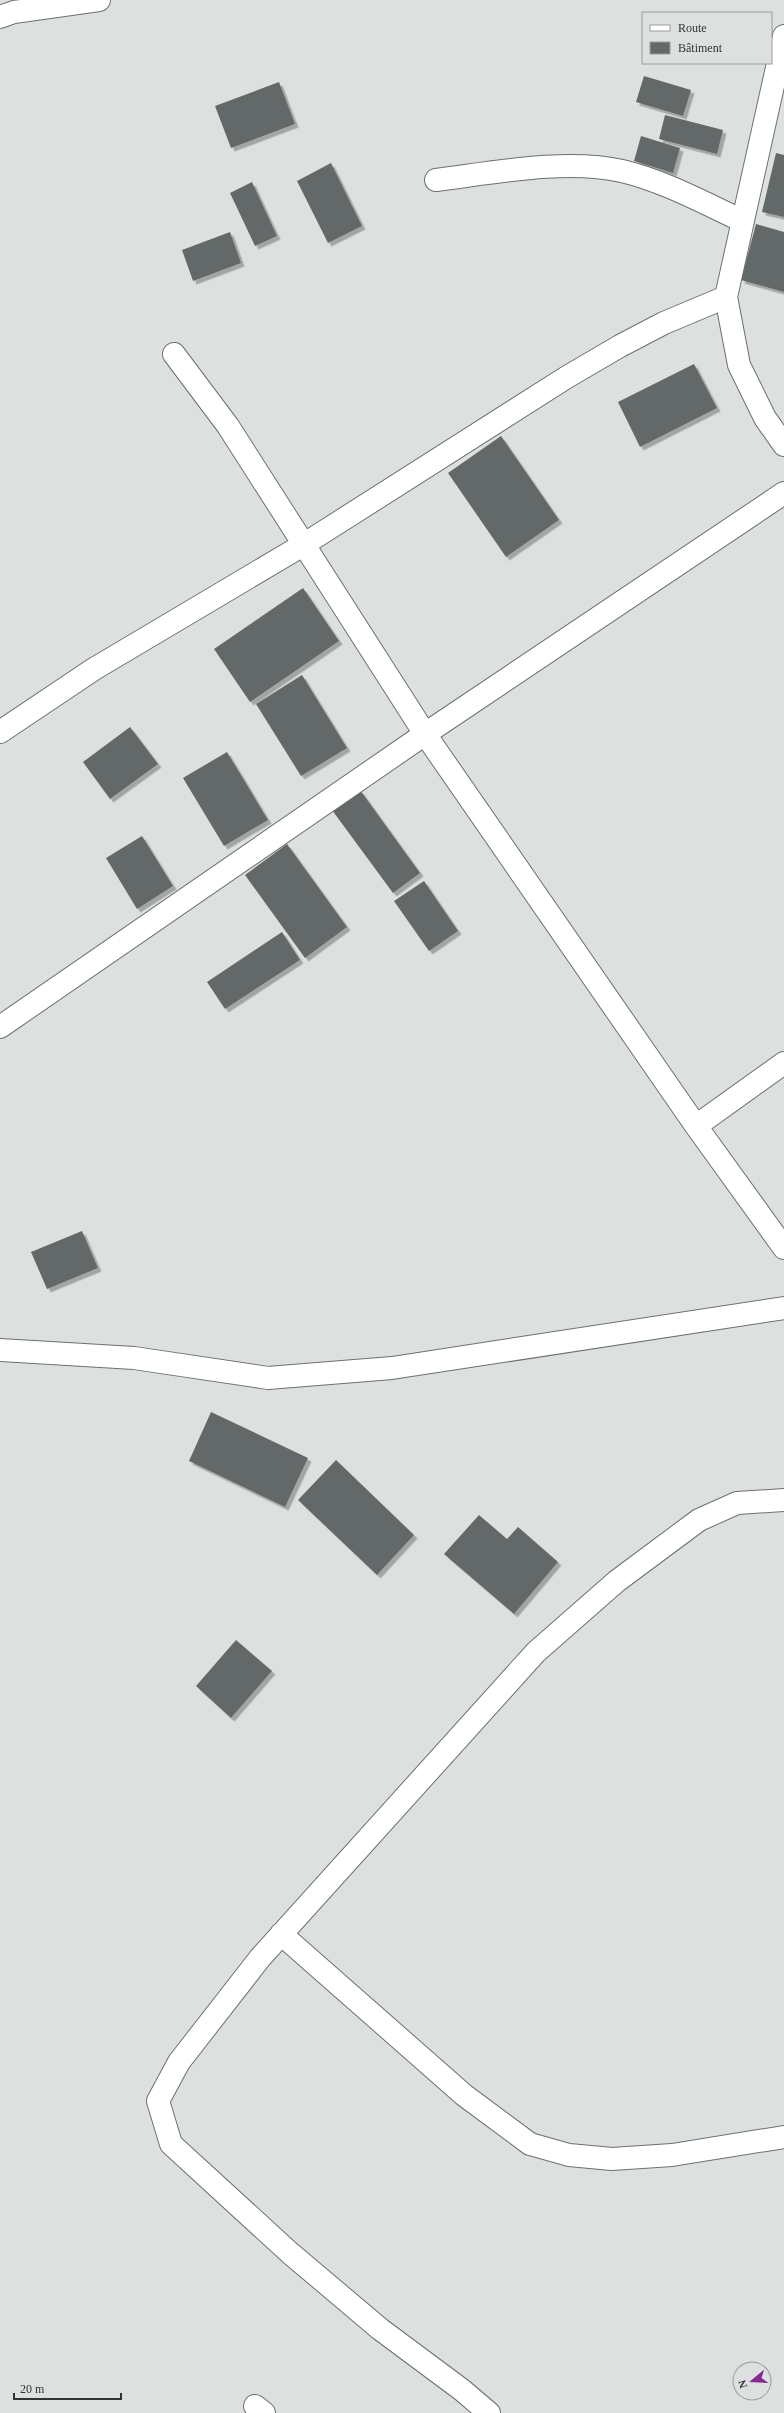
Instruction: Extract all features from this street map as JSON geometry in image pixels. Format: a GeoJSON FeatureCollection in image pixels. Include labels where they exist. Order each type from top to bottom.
{"type":"FeatureCollection","features":[{"type":"Feature","properties":{"kind":"street"},"geometry":{"type":"LineString","coordinates":[[0,18],[14,12],[99,0]]}},
{"type":"Feature","properties":{"kind":"street"},"geometry":{"type":"LineString","coordinates":[[784,36],[778,100],[743,221],[726,297],[739,365],[765,418],[784,445]]}},
{"type":"Feature","properties":{"kind":"street"},"geometry":{"type":"LineString","coordinates":[[436,180],[525,169],[582,167],[621,171],[659,183],[743,221]]}},
{"type":"Feature","properties":{"kind":"street"},"geometry":{"type":"LineString","coordinates":[[0,732],[94,669],[303,545],[620,346],[664,323],[726,297]]}},
{"type":"Feature","properties":{"kind":"street"},"geometry":{"type":"LineString","coordinates":[[174,354],[228,426],[425,734],[696,1126],[784,1248]]}},
{"type":"Feature","properties":{"kind":"street"},"geometry":{"type":"LineString","coordinates":[[0,1027],[425,734],[784,493]]}},
{"type":"Feature","properties":{"kind":"street"},"geometry":{"type":"LineString","coordinates":[[696,1126],[784,1063]]}},
{"type":"Feature","properties":{"kind":"street"},"geometry":{"type":"LineString","coordinates":[[0,1350],[134,1358],[268,1378],[392,1368],[784,1308]]}},
{"type":"Feature","properties":{"kind":"street"},"geometry":{"type":"LineString","coordinates":[[489,2413],[462,2390],[380,2329],[290,2253],[171,2144],[158,2101],[179,2062],[281,1934],[536,1652],[617,1581],[699,1520],[737,1503],[784,1500]]}},
{"type":"Feature","properties":{"kind":"street"},"geometry":{"type":"LineString","coordinates":[[281,1934],[464,2095],[530,2144],[569,2155],[612,2159],[672,2155],[784,2137]]}},
{"type":"Feature","properties":{"kind":"building"},"geometry":{"type":"Polygon","coordinates":[[[644,76],[691,90],[683,116],[636,102],[644,76]]]}},
{"type":"Feature","properties":{"kind":"building"},"geometry":{"type":"Polygon","coordinates":[[[279,82],[295,124],[231,148],[215,106],[279,82]]]}},
{"type":"Feature","properties":{"kind":"building"},"geometry":{"type":"Polygon","coordinates":[[[665,115],[723,130],[717,154],[659,139],[665,115]]]}},
{"type":"Feature","properties":{"kind":"building"},"geometry":{"type":"Polygon","coordinates":[[[641,136],[680,148],[673,173],[634,161],[641,136]]]}},
{"type":"Feature","properties":{"kind":"building"},"geometry":{"type":"Polygon","coordinates":[[[776,153],[784,155],[784,217],[762,212],[776,153]]]}},
{"type":"Feature","properties":{"kind":"building"},"geometry":{"type":"Polygon","coordinates":[[[331,163],[362,226],[328,243],[297,181],[331,163]]]}},
{"type":"Feature","properties":{"kind":"building"},"geometry":{"type":"Polygon","coordinates":[[[252,182],[277,236],[255,246],[230,193],[252,182]]]}},
{"type":"Feature","properties":{"kind":"building"},"geometry":{"type":"Polygon","coordinates":[[[756,224],[784,232],[784,292],[741,280],[756,224]]]}},
{"type":"Feature","properties":{"kind":"building"},"geometry":{"type":"Polygon","coordinates":[[[230,232],[241,263],[193,281],[182,250],[230,232]]]}},
{"type":"Feature","properties":{"kind":"building"},"geometry":{"type":"Polygon","coordinates":[[[694,364],[717,408],[640,447],[618,402],[694,364]]]}},
{"type":"Feature","properties":{"kind":"building"},"geometry":{"type":"Polygon","coordinates":[[[501,436],[559,520],[506,557],[448,473],[501,436]]]}},
{"type":"Feature","properties":{"kind":"building"},"geometry":{"type":"Polygon","coordinates":[[[303,588],[339,641],[250,702],[214,649],[303,588]]]}},
{"type":"Feature","properties":{"kind":"building"},"geometry":{"type":"Polygon","coordinates":[[[302,675],[347,748],[301,776],[256,704],[302,675]]]}},
{"type":"Feature","properties":{"kind":"building"},"geometry":{"type":"Polygon","coordinates":[[[130,727],[158,764],[110,799],[83,762],[130,727]]]}},
{"type":"Feature","properties":{"kind":"building"},"geometry":{"type":"Polygon","coordinates":[[[227,752],[268,820],[224,846],[183,778],[227,752]]]}},
{"type":"Feature","properties":{"kind":"building"},"geometry":{"type":"Polygon","coordinates":[[[360,790],[420,873],[393,893],[332,810],[360,790]]]}},
{"type":"Feature","properties":{"kind":"building"},"geometry":{"type":"Polygon","coordinates":[[[142,836],[173,886],[137,909],[106,858],[142,836]]]}},
{"type":"Feature","properties":{"kind":"building"},"geometry":{"type":"Polygon","coordinates":[[[287,844],[347,927],[305,958],[245,875],[287,844]]]}},
{"type":"Feature","properties":{"kind":"building"},"geometry":{"type":"Polygon","coordinates":[[[424,881],[458,931],[429,951],[394,901],[424,881]]]}},
{"type":"Feature","properties":{"kind":"building"},"geometry":{"type":"Polygon","coordinates":[[[282,932],[300,960],[225,1009],[207,982],[282,932]]]}},
{"type":"Feature","properties":{"kind":"building"},"geometry":{"type":"Polygon","coordinates":[[[82,1231],[98,1268],[47,1289],[31,1252],[82,1231]]]}},
{"type":"Feature","properties":{"kind":"building"},"geometry":{"type":"Polygon","coordinates":[[[211,1412],[308,1458],[285,1507],[189,1461],[211,1412]]]}},
{"type":"Feature","properties":{"kind":"building"},"geometry":{"type":"Polygon","coordinates":[[[336,1460],[414,1535],[377,1575],[298,1500],[336,1460]]]}},
{"type":"Feature","properties":{"kind":"building"},"geometry":{"type":"Polygon","coordinates":[[[479,1515],[507,1539],[518,1527],[558,1562],[514,1614],[444,1554],[479,1515]]]}},
{"type":"Feature","properties":{"kind":"building"},"geometry":{"type":"Polygon","coordinates":[[[236,1640],[272,1671],[231,1718],[196,1686],[236,1640]]]}}]}
